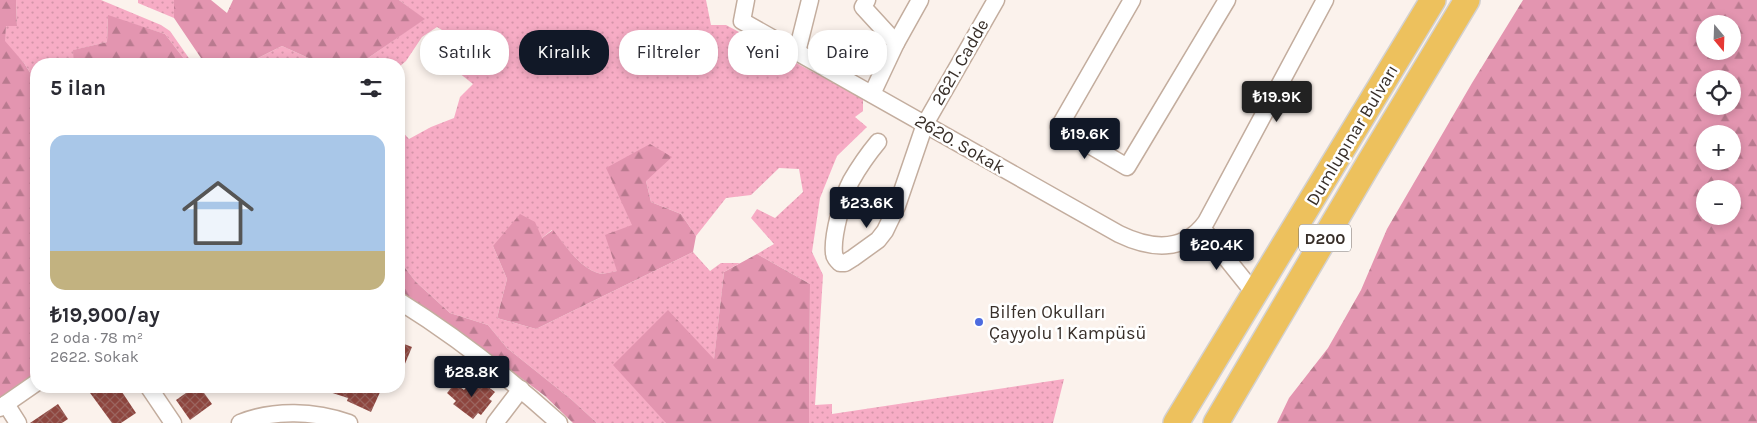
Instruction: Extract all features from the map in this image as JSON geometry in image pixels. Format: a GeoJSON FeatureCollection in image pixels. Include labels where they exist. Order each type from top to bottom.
{"type":"FeatureCollection","features":[{"type":"Feature","properties":{"kind":"highway","name":"Dumlupınar Bulvarı"},"geometry":{"type":"LineString","coordinates":[[1176,423],[1433,0]]}},
{"type":"Feature","properties":{"kind":"highway","name":"Dumlupınar Bulvarı"},"geometry":{"type":"LineString","coordinates":[[1216,423],[1467,0]]}},
{"type":"Feature","properties":{"kind":"street","name":"2620. Sokak"},"geometry":{"type":"LineString","coordinates":[[746,0],[742,20],[759,30]]}},
{"type":"Feature","properties":{"kind":"street"},"geometry":{"type":"LineString","coordinates":[[798,45],[810,0]]}},
{"type":"Feature","properties":{"kind":"street"},"geometry":{"type":"LineString","coordinates":[[867,0],[863,7],[896,43]]}},
{"type":"Feature","properties":{"kind":"street"},"geometry":{"type":"LineString","coordinates":[[872,94],[896,43],[920,0]]}},
{"type":"Feature","properties":{"kind":"street","name":"2621. Cadde"},"geometry":{"type":"LineString","coordinates":[[878,142],[862,163],[850,183],[844,198],[834,251],[835,257],[840,263],[845,263],[853,258],[878,240],[885,231],[897,206],[925,124],[996,0]]}},
{"type":"Feature","properties":{"kind":"street"},"geometry":{"type":"LineString","coordinates":[[1132,0],[1059,127],[1127,167],[1228,0]]}},
{"type":"Feature","properties":{"kind":"street"},"geometry":{"type":"LineString","coordinates":[[1256,294],[1202,228],[1211,215],[1325,0]]}},
{"type":"Feature","properties":{"kind":"street","name":"2620. Sokak"},"geometry":{"type":"LineString","coordinates":[[798,53],[1126,237],[1152,244],[1177,244],[1190,238],[1202,228]]}},
{"type":"Feature","properties":{"kind":"street"},"geometry":{"type":"LineString","coordinates":[[405,305],[453,336],[520,389],[559,423]]}},
{"type":"Feature","properties":{"kind":"street"},"geometry":{"type":"LineString","coordinates":[[18,423],[3,406],[30,387]]}},
{"type":"Feature","properties":{"kind":"street"},"geometry":{"type":"LineString","coordinates":[[495,423],[520,389]]}},
{"type":"Feature","properties":{"kind":"street"},"geometry":{"type":"LineString","coordinates":[[153,393],[173,423]]}},
{"type":"Feature","properties":{"kind":"street"},"geometry":{"type":"LineString","coordinates":[[240,423],[259,416],[293,413],[324,416],[349,423]]}},
{"type":"Feature","properties":{"kind":"shaded area"},"geometry":{"type":"Polygon","coordinates":[[[16,0],[101,0],[161,25],[170,31],[189,58],[183,58],[165,34],[108,16],[107,42],[74,50],[74,58],[30,58],[30,72],[24,63],[4,42],[6,26],[17,26],[16,0]]]}},
{"type":"Feature","properties":{"kind":"shaded area"},"geometry":{"type":"Polygon","coordinates":[[[138,0],[174,0],[174,18],[138,3],[138,0]]]}},
{"type":"Feature","properties":{"kind":"shaded area"},"geometry":{"type":"Polygon","coordinates":[[[399,0],[706,0],[711,25],[726,25],[735,30],[728,30],[728,75],[798,75],[798,64],[808,69],[808,75],[819,75],[863,99],[863,111],[855,117],[867,127],[837,156],[820,198],[812,252],[823,275],[815,405],[832,404],[832,414],[1064,379],[1053,423],[809,423],[810,284],[757,254],[774,244],[751,218],[757,209],[775,218],[803,192],[799,169],[779,168],[751,195],[726,198],[696,236],[681,214],[651,202],[646,181],[650,144],[632,225],[617,271],[602,274],[591,270],[573,255],[552,230],[542,238],[493,246],[507,279],[497,318],[536,329],[693,252],[710,271],[721,263],[740,263],[724,272],[714,360],[664,419],[666,423],[597,423],[572,400],[507,348],[488,325],[450,313],[416,282],[405,268],[405,135],[409,139],[431,127],[454,118],[460,97],[473,84],[462,75],[509,75],[509,30],[442,30],[437,27],[432,30],[420,30],[420,40],[405,62],[405,58],[368,58],[424,19],[399,0]]]}},
{"type":"Feature","properties":{"kind":"shaded area"},"geometry":{"type":"Polygon","coordinates":[[[282,46],[309,58],[258,58],[282,46]]]}},
{"type":"Feature","properties":{"kind":"green space"},"geometry":{"type":"Polygon","coordinates":[[[0,0],[16,0],[17,26],[6,26],[5,41],[30,72],[30,378],[0,399],[0,0]]]}},
{"type":"Feature","properties":{"kind":"green space"},"geometry":{"type":"Polygon","coordinates":[[[174,0],[211,0],[227,13],[233,0],[399,0],[425,19],[368,58],[309,58],[282,46],[258,58],[201,58],[174,18],[174,0]]]}},
{"type":"Feature","properties":{"kind":"green space"},"geometry":{"type":"Polygon","coordinates":[[[1523,0],[1757,0],[1757,423],[1277,423],[1289,398],[1328,348],[1361,290],[1387,229],[1523,0]]]}},
{"type":"Feature","properties":{"kind":"green space"},"geometry":{"type":"Polygon","coordinates":[[[108,15],[165,34],[183,58],[74,58],[73,50],[107,42],[108,15]]]}},
{"type":"Feature","properties":{"kind":"green space"},"geometry":{"type":"Polygon","coordinates":[[[650,144],[672,157],[646,181],[651,202],[681,214],[696,236],[693,252],[536,329],[497,318],[507,279],[493,246],[520,214],[535,222],[542,238],[553,230],[573,255],[591,270],[602,274],[617,271],[605,235],[632,225],[606,168],[650,144]]]}},
{"type":"Feature","properties":{"kind":"green space"},"geometry":{"type":"Polygon","coordinates":[[[757,254],[810,284],[809,423],[666,423],[613,365],[668,310],[714,359],[724,272],[757,254]]]}},
{"type":"Feature","properties":{"kind":"green space"},"geometry":{"type":"Polygon","coordinates":[[[405,268],[416,282],[450,313],[488,325],[507,348],[572,400],[597,423],[573,423],[545,396],[438,316],[405,297],[405,268]]]}},
{"type":"Feature","properties":{"kind":"building"},"geometry":{"type":"Polygon","coordinates":[[[405,344],[412,347],[405,364],[405,344]]]}},
{"type":"Feature","properties":{"kind":"building"},"geometry":{"type":"Polygon","coordinates":[[[475,377],[495,392],[489,399],[492,401],[481,415],[478,413],[473,419],[453,404],[456,401],[447,393],[455,383],[464,390],[475,377]]]}},
{"type":"Feature","properties":{"kind":"building"},"geometry":{"type":"Polygon","coordinates":[[[90,393],[123,393],[136,413],[121,423],[112,423],[90,393]]]}},
{"type":"Feature","properties":{"kind":"building"},"geometry":{"type":"Polygon","coordinates":[[[186,393],[204,393],[212,404],[190,420],[176,400],[186,393]]]}},
{"type":"Feature","properties":{"kind":"building"},"geometry":{"type":"Polygon","coordinates":[[[332,393],[380,393],[371,412],[347,401],[348,398],[332,393]]]}},
{"type":"Feature","properties":{"kind":"building"},"geometry":{"type":"Polygon","coordinates":[[[58,404],[68,419],[62,423],[30,423],[58,404]]]}},
{"type":"Feature","properties":{"kind":"place","name":"Bilfen Okulları Çayyolu 1 Kampüsü"},"geometry":{"type":"Point","coordinates":[979,322]}}]}
